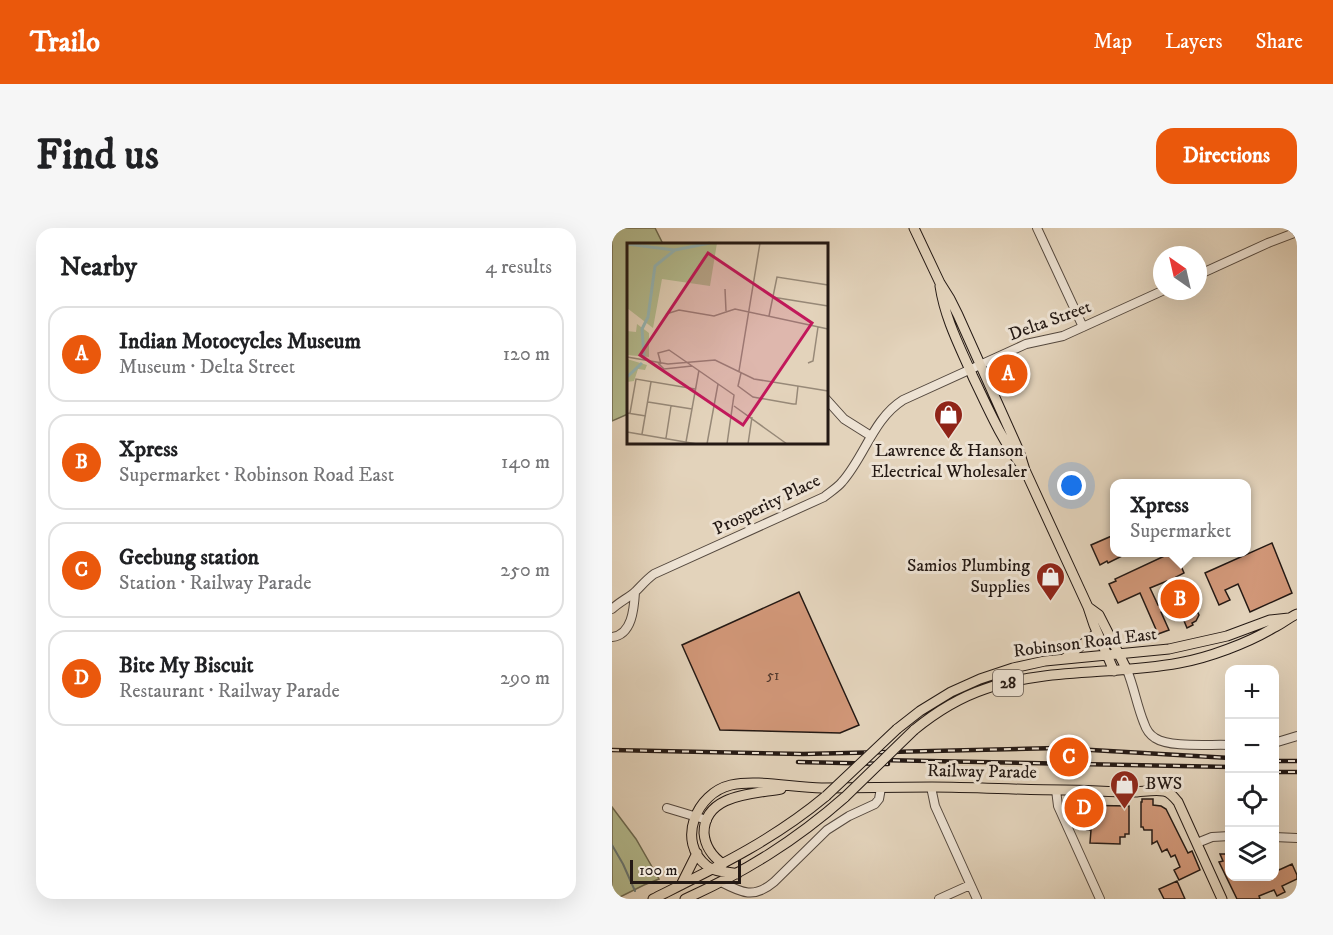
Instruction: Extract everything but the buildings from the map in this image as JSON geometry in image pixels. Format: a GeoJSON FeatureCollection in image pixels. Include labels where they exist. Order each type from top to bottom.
{"type":"FeatureCollection","features":[{"type":"Feature","properties":{"kind":"main road"},"geometry":{"type":"LineString","coordinates":[[914,228],[981,365],[1114,671]]}},
{"type":"Feature","properties":{"kind":"main road"},"geometry":{"type":"LineString","coordinates":[[940,283],[942,302],[970,370],[998,430],[1025,470]]}},
{"type":"Feature","properties":{"kind":"main road"},"geometry":{"type":"LineString","coordinates":[[1088,607],[1099,615],[1127,670]]}},
{"type":"Feature","properties":{"kind":"main road","name":"Robinson Road East"},"geometry":{"type":"LineString","coordinates":[[723,864],[801,817],[897,729],[935,702],[980,678],[1014,668],[1064,659],[1154,651],[1189,645],[1227,636],[1270,620],[1293,616]]}},
{"type":"Feature","properties":{"kind":"main road","name":"Robinson Road East"},"geometry":{"type":"LineString","coordinates":[[737,874],[789,842],[818,820],[914,730],[948,706],[973,693],[993,686],[1036,678],[1179,663],[1208,656],[1273,629],[1293,616]]}},
{"type":"Feature","properties":{"kind":"main road"},"geometry":{"type":"LineString","coordinates":[[1064,659],[1097,633]]}},
{"type":"Feature","properties":{"kind":"main road","name":"Railway Parade"},"geometry":{"type":"LineString","coordinates":[[695,816],[708,796],[731,785],[1130,792],[1159,790],[1171,794],[1178,802],[1197,843]]}},
{"type":"Feature","properties":{"kind":"main road","name":"Railway Parade"},"geometry":{"type":"LineString","coordinates":[[707,820],[713,809],[727,800],[792,787]]}},
{"type":"Feature","properties":{"kind":"main road"},"geometry":{"type":"LineString","coordinates":[[695,816],[692,834],[694,845],[704,863],[712,870],[737,874]]}},
{"type":"Feature","properties":{"kind":"main road"},"geometry":{"type":"LineString","coordinates":[[707,820],[705,830],[707,845],[714,857],[723,864]]}},
{"type":"Feature","properties":{"kind":"main road"},"geometry":{"type":"LineString","coordinates":[[1197,843],[1222,899]]}},
{"type":"Feature","properties":{"kind":"main road"},"geometry":{"type":"LineString","coordinates":[[681,885],[697,853]]}},
{"type":"Feature","properties":{"kind":"main road","name":"28"},"geometry":{"type":"LineString","coordinates":[[653,899],[723,864]]}},
{"type":"Feature","properties":{"kind":"main road","name":"28"},"geometry":{"type":"LineString","coordinates":[[685,899],[737,874]]}},
{"type":"Feature","properties":{"kind":"street"},"geometry":{"type":"LineString","coordinates":[[1038,228],[1083,327]]}},
{"type":"Feature","properties":{"kind":"street"},"geometry":{"type":"LineString","coordinates":[[1207,271],[1297,232]]}},
{"type":"Feature","properties":{"kind":"street","name":"Delta Street"},"geometry":{"type":"LineString","coordinates":[[981,365],[1026,344],[1057,338],[1153,295]]}},
{"type":"Feature","properties":{"kind":"street","name":"Prosperity Place"},"geometry":{"type":"LineString","coordinates":[[612,609],[654,574],[824,497],[848,474],[883,418],[897,404],[981,365]]}},
{"type":"Feature","properties":{"kind":"street"},"geometry":{"type":"LineString","coordinates":[[828,401],[844,418],[871,436]]}},
{"type":"Feature","properties":{"kind":"street"},"geometry":{"type":"LineString","coordinates":[[612,637],[620,635],[628,628],[635,602],[635,592]]}},
{"type":"Feature","properties":{"kind":"street"},"geometry":{"type":"LineString","coordinates":[[1127,670],[1144,723],[1155,738],[1178,744],[1225,745]]}},
{"type":"Feature","properties":{"kind":"street"},"geometry":{"type":"LineString","coordinates":[[1279,742],[1297,736]]}},
{"type":"Feature","properties":{"kind":"street"},"geometry":{"type":"LineString","coordinates":[[932,787],[935,806],[977,899]]}},
{"type":"Feature","properties":{"kind":"street"},"geometry":{"type":"LineString","coordinates":[[721,882],[745,893],[764,889],[822,835],[849,816],[875,804],[879,800],[881,788]]}},
{"type":"Feature","properties":{"kind":"street"},"geometry":{"type":"LineString","coordinates":[[1056,790],[1058,806],[1100,899]]}},
{"type":"Feature","properties":{"kind":"street"},"geometry":{"type":"LineString","coordinates":[[667,808],[707,820]]}},
{"type":"Feature","properties":{"kind":"street"},"geometry":{"type":"LineString","coordinates":[[1197,843],[1212,837],[1225,836]]}},
{"type":"Feature","properties":{"kind":"street"},"geometry":{"type":"LineString","coordinates":[[1279,837],[1297,838]]}},
{"type":"Feature","properties":{"kind":"street"},"geometry":{"type":"LineString","coordinates":[[939,899],[970,885]]}},
{"type":"Feature","properties":{"kind":"green space"},"geometry":{"type":"Polygon","coordinates":[[[612,228],[655,228],[662,243],[627,243],[627,414],[612,421],[612,228]]]}},
{"type":"Feature","properties":{"kind":"green space"},"geometry":{"type":"Polygon","coordinates":[[[612,807],[636,839],[659,879],[616,899],[612,899],[612,807]]]}},
{"type":"Feature","properties":{"kind":"waterway"},"geometry":{"type":"LineString","coordinates":[[612,845],[635,891]]}},
{"type":"Feature","properties":{"kind":"railway"},"geometry":{"type":"LineString","coordinates":[[612,750],[803,754],[1057,748],[1225,758]]}},
{"type":"Feature","properties":{"kind":"railway"},"geometry":{"type":"LineString","coordinates":[[879,760],[1225,767]]}},
{"type":"Feature","properties":{"kind":"railway"},"geometry":{"type":"LineString","coordinates":[[1279,761],[1297,761]]}},
{"type":"Feature","properties":{"kind":"railway"},"geometry":{"type":"LineString","coordinates":[[798,762],[888,764]]}},
{"type":"Feature","properties":{"kind":"railway"},"geometry":{"type":"LineString","coordinates":[[1279,772],[1297,772]]}},
{"type":"Feature","properties":{"kind":"place","name":"Indian Motocycles Museum"},"geometry":{"type":"Point","coordinates":[1008,374]}},
{"type":"Feature","properties":{"kind":"place","name":"Lawrence & Hanson Electrical Wholesaler"},"geometry":{"type":"Point","coordinates":[949,440]}},
{"type":"Feature","properties":{"kind":"place","name":"Xpress"},"geometry":{"type":"Point","coordinates":[1180,599]}},
{"type":"Feature","properties":{"kind":"place","name":"Samios Plumbing Supplies"},"geometry":{"type":"Point","coordinates":[1051,602]}},
{"type":"Feature","properties":{"kind":"place","name":"Geebung station"},"geometry":{"type":"Point","coordinates":[1069,757]}},
{"type":"Feature","properties":{"kind":"place","name":"Bite My Biscuit"},"geometry":{"type":"Point","coordinates":[1084,808]}},
{"type":"Feature","properties":{"kind":"place","name":"BWS"},"geometry":{"type":"Point","coordinates":[1124,810]}}]}
